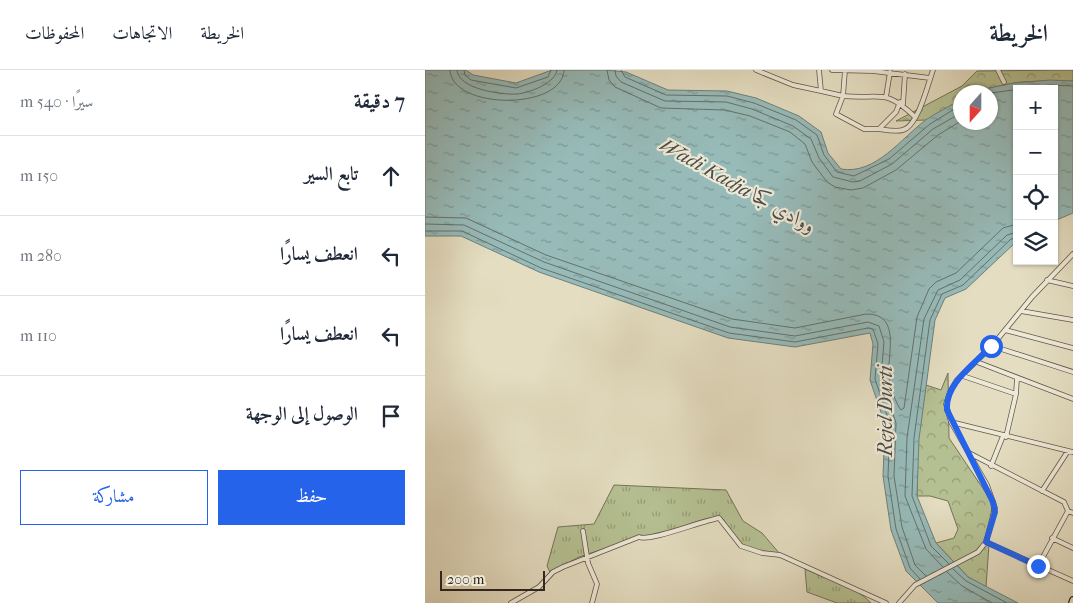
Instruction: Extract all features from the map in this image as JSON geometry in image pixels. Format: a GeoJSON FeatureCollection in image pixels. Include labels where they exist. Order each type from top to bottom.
{"type":"FeatureCollection","features":[{"type":"Feature","properties":{"kind":"street"},"geometry":{"type":"LineString","coordinates":[[756,70],[793,86],[843,96],[886,97],[902,103],[915,117]]}},
{"type":"Feature","properties":{"kind":"street"},"geometry":{"type":"LineString","coordinates":[[813,70],[819,70],[821,91]]}},
{"type":"Feature","properties":{"kind":"street"},"geometry":{"type":"LineString","coordinates":[[832,70],[890,71],[930,78]]}},
{"type":"Feature","properties":{"kind":"street"},"geometry":{"type":"LineString","coordinates":[[845,70],[843,96],[837,116],[864,129],[905,129],[915,117],[933,70]]}},
{"type":"Feature","properties":{"kind":"street"},"geometry":{"type":"LineString","coordinates":[[998,70],[1004,82]]}},
{"type":"Feature","properties":{"kind":"street"},"geometry":{"type":"LineString","coordinates":[[886,97],[890,71]]}},
{"type":"Feature","properties":{"kind":"street"},"geometry":{"type":"LineString","coordinates":[[879,129],[902,103],[905,74]]}},
{"type":"Feature","properties":{"kind":"street"},"geometry":{"type":"LineString","coordinates":[[899,603],[915,586],[978,552],[986,542],[995,508],[987,485],[951,422],[947,404],[949,392],[1047,280],[1073,254]]}},
{"type":"Feature","properties":{"kind":"street"},"geometry":{"type":"LineString","coordinates":[[1047,280],[1073,286]]}},
{"type":"Feature","properties":{"kind":"street"},"geometry":{"type":"LineString","coordinates":[[1021,311],[1073,320]]}},
{"type":"Feature","properties":{"kind":"street"},"geometry":{"type":"LineString","coordinates":[[1005,330],[1073,348]]}},
{"type":"Feature","properties":{"kind":"street"},"geometry":{"type":"LineString","coordinates":[[991,346],[1073,372]]}},
{"type":"Feature","properties":{"kind":"street"},"geometry":{"type":"LineString","coordinates":[[977,362],[1073,399]]}},
{"type":"Feature","properties":{"kind":"street"},"geometry":{"type":"LineString","coordinates":[[963,376],[1017,394]]}},
{"type":"Feature","properties":{"kind":"street"},"geometry":{"type":"LineString","coordinates":[[991,466],[1004,437],[1017,394],[1017,378]]}},
{"type":"Feature","properties":{"kind":"street"},"geometry":{"type":"LineString","coordinates":[[951,422],[1004,437],[1073,452]]}},
{"type":"Feature","properties":{"kind":"street"},"geometry":{"type":"LineString","coordinates":[[1042,491],[1067,451]]}},
{"type":"Feature","properties":{"kind":"street"},"geometry":{"type":"LineString","coordinates":[[967,452],[1064,502],[1067,511],[1038,566]]}},
{"type":"Feature","properties":{"kind":"street"},"geometry":{"type":"LineString","coordinates":[[1067,511],[1073,513]]}},
{"type":"Feature","properties":{"kind":"street"},"geometry":{"type":"LineString","coordinates":[[511,603],[539,587],[553,572],[587,558],[639,537],[648,539],[695,523],[719,518],[741,546],[762,553],[785,557],[814,572],[850,584],[886,603]]}},
{"type":"Feature","properties":{"kind":"street"},"geometry":{"type":"LineString","coordinates":[[583,531],[589,569],[597,584],[592,603]]}},
{"type":"Feature","properties":{"kind":"street"},"geometry":{"type":"LineString","coordinates":[[1052,538],[1073,548]]}},
{"type":"Feature","properties":{"kind":"street"},"geometry":{"type":"LineString","coordinates":[[986,542],[1073,581]]}},
{"type":"Feature","properties":{"kind":"green space"},"geometry":{"type":"Polygon","coordinates":[[[1073,70],[1073,81],[1037,81],[998,86],[963,85],[977,71],[1073,70]]]}},
{"type":"Feature","properties":{"kind":"green space"},"geometry":{"type":"Polygon","coordinates":[[[953,91],[953,104],[927,120],[896,121],[953,91]]]}},
{"type":"Feature","properties":{"kind":"green space"},"geometry":{"type":"Polygon","coordinates":[[[948,373],[949,438],[992,502],[986,587],[968,577],[936,543],[954,538],[958,529],[948,501],[930,496],[917,496],[918,439],[926,385],[941,390],[948,373]]]}},
{"type":"Feature","properties":{"kind":"green space"},"geometry":{"type":"Polygon","coordinates":[[[614,485],[726,490],[743,521],[762,533],[780,554],[760,551],[746,546],[734,536],[723,519],[715,518],[694,522],[659,535],[639,537],[579,557],[550,572],[547,566],[558,527],[594,524],[614,485]]]}},
{"type":"Feature","properties":{"kind":"green space"},"geometry":{"type":"Polygon","coordinates":[[[805,569],[849,587],[871,603],[837,603],[807,592],[805,569]]]}},
{"type":"Feature","properties":{"kind":"water"},"geometry":{"type":"Polygon","coordinates":[[[425,70],[466,70],[473,75],[516,83],[552,70],[605,70],[626,72],[668,90],[727,91],[756,98],[799,116],[821,132],[828,153],[841,169],[854,169],[877,161],[927,119],[953,104],[953,130],[998,130],[998,86],[1050,80],[1073,81],[1073,213],[1058,219],[1058,85],[1013,85],[1013,245],[966,289],[945,298],[935,320],[919,439],[917,496],[936,543],[968,577],[1018,603],[938,603],[906,571],[891,530],[883,476],[885,424],[870,380],[873,344],[870,333],[795,347],[728,338],[539,272],[461,236],[425,236],[425,70]]]}},
{"type":"Feature","properties":{"kind":"route"},"geometry":{"type":"LineString","coordinates":[[991,346],[957,380],[949,392],[947,410],[951,422],[977,471],[987,485],[989,496],[995,508],[995,516],[986,542],[1038,566]]}},
{"type":"Feature","properties":{"kind":"water label","name":"Wadi Kadja ووادي كجا"},"geometry":{"type":"Point","coordinates":[738,185]}},
{"type":"Feature","properties":{"kind":"water label","name":"Rejel Durti"},"geometry":{"type":"Point","coordinates":[885,411]}}]}
